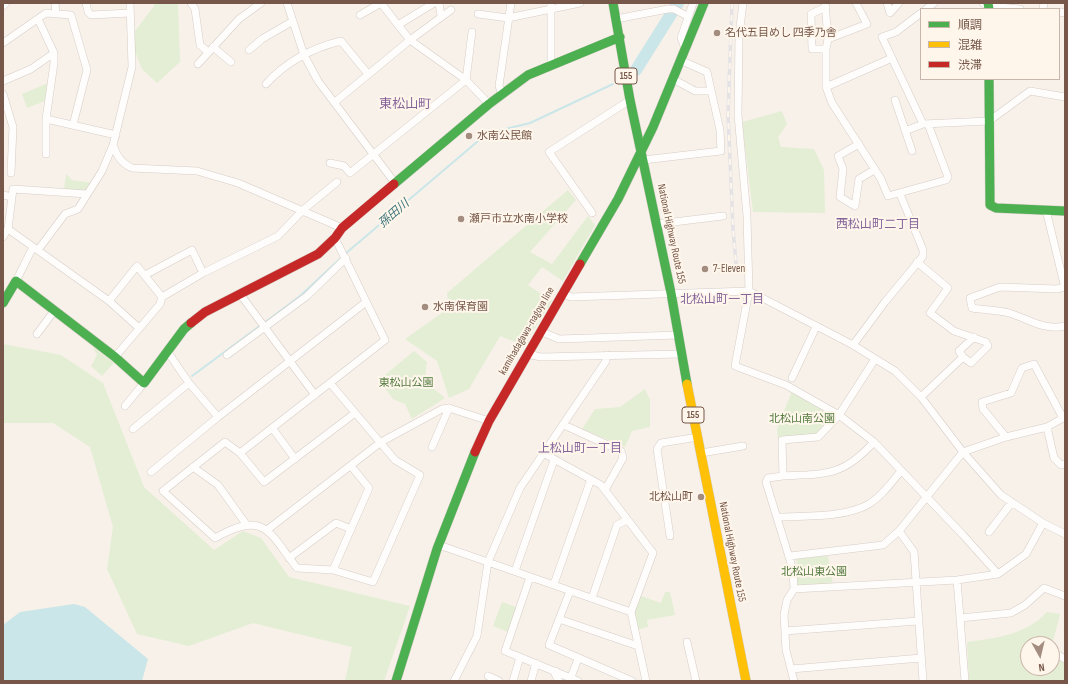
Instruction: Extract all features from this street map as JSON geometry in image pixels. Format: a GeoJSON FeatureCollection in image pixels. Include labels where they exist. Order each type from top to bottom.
{"type":"FeatureCollection","features":[{"type":"Feature","properties":{"kind":"main road","name":"National Highway Route 155"},"geometry":{"type":"LineString","coordinates":[[613,3],[630,100],[671,293],[681,354],[746,681]]}},
{"type":"Feature","properties":{"kind":"main road","name":"kamihadagawa-nagoya line"},"geometry":{"type":"LineString","coordinates":[[396,681],[439,545],[462,480],[489,421],[618,198],[640,150],[653,127],[704,3]]}},
{"type":"Feature","properties":{"kind":"main road"},"geometry":{"type":"LineString","coordinates":[[3,303],[16,281],[115,357],[144,383],[184,329],[205,312],[318,254],[335,238],[342,228],[489,104],[528,75],[620,37]]}},
{"type":"Feature","properties":{"kind":"main road"},"geometry":{"type":"LineString","coordinates":[[988,80],[990,205],[996,208],[1065,211]]}},
{"type":"Feature","properties":{"kind":"street"},"geometry":{"type":"LineString","coordinates":[[3,6],[6,3]]}},
{"type":"Feature","properties":{"kind":"street"},"geometry":{"type":"LineString","coordinates":[[55,3],[56,14]]}},
{"type":"Feature","properties":{"kind":"street"},"geometry":{"type":"LineString","coordinates":[[86,3],[88,12],[91,15],[130,13]]}},
{"type":"Feature","properties":{"kind":"street"},"geometry":{"type":"LineString","coordinates":[[16,281],[35,249],[65,214],[78,209],[102,171],[113,145],[132,67],[130,3]]}},
{"type":"Feature","properties":{"kind":"street"},"geometry":{"type":"LineString","coordinates":[[191,3],[195,9],[200,45],[211,49],[231,62]]}},
{"type":"Feature","properties":{"kind":"street"},"geometry":{"type":"LineString","coordinates":[[198,64],[239,19],[261,3]]}},
{"type":"Feature","properties":{"kind":"street"},"geometry":{"type":"LineString","coordinates":[[287,3],[304,55],[318,81],[395,183]]}},
{"type":"Feature","properties":{"kind":"street"},"geometry":{"type":"LineString","coordinates":[[360,15],[381,3],[410,40],[466,80],[489,104]]}},
{"type":"Feature","properties":{"kind":"street"},"geometry":{"type":"LineString","coordinates":[[398,25],[434,3]]}},
{"type":"Feature","properties":{"kind":"street"},"geometry":{"type":"LineString","coordinates":[[439,3],[441,16]]}},
{"type":"Feature","properties":{"kind":"street"},"geometry":{"type":"LineString","coordinates":[[502,94],[499,86],[511,3]]}},
{"type":"Feature","properties":{"kind":"street"},"geometry":{"type":"LineString","coordinates":[[478,14],[508,18],[550,6],[580,3]]}},
{"type":"Feature","properties":{"kind":"street"},"geometry":{"type":"LineString","coordinates":[[685,48],[681,38],[693,3]]}},
{"type":"Feature","properties":{"kind":"street"},"geometry":{"type":"LineString","coordinates":[[743,3],[739,35],[738,115],[746,216],[749,291],[735,366],[786,385],[840,415],[874,442],[998,574]]}},
{"type":"Feature","properties":{"kind":"street"},"geometry":{"type":"LineString","coordinates":[[739,35],[748,3]]}},
{"type":"Feature","properties":{"kind":"street"},"geometry":{"type":"LineString","coordinates":[[828,39],[866,24],[856,3]]}},
{"type":"Feature","properties":{"kind":"street"},"geometry":{"type":"LineString","coordinates":[[887,3],[890,13],[899,3]]}},
{"type":"Feature","properties":{"kind":"street"},"geometry":{"type":"LineString","coordinates":[[826,49],[812,49],[811,14],[825,5],[828,39],[826,49],[826,87],[832,103],[859,144],[888,196],[900,194],[946,180],[948,177],[926,124],[882,37],[896,32],[920,14]]}},
{"type":"Feature","properties":{"kind":"street"},"geometry":{"type":"LineString","coordinates":[[987,5],[1012,8]]}},
{"type":"Feature","properties":{"kind":"street"},"geometry":{"type":"LineString","coordinates":[[550,6],[551,65]]}},
{"type":"Feature","properties":{"kind":"street"},"geometry":{"type":"LineString","coordinates":[[616,19],[671,9],[688,16]]}},
{"type":"Feature","properties":{"kind":"street"},"geometry":{"type":"LineString","coordinates":[[335,102],[410,40],[451,10]]}},
{"type":"Feature","properties":{"kind":"street"},"geometry":{"type":"LineString","coordinates":[[3,43],[46,13],[71,15],[87,70],[73,125]]}},
{"type":"Feature","properties":{"kind":"street"},"geometry":{"type":"LineString","coordinates":[[38,19],[54,53],[46,119],[46,154]]}},
{"type":"Feature","properties":{"kind":"street"},"geometry":{"type":"LineString","coordinates":[[249,50],[262,39],[293,21]]}},
{"type":"Feature","properties":{"kind":"street"},"geometry":{"type":"LineString","coordinates":[[330,163],[344,166],[350,173],[466,80],[472,32]]}},
{"type":"Feature","properties":{"kind":"street"},"geometry":{"type":"LineString","coordinates":[[266,84],[279,70],[304,55],[341,41],[368,74]]}},
{"type":"Feature","properties":{"kind":"street"},"geometry":{"type":"LineString","coordinates":[[3,81],[31,68],[54,53]]}},
{"type":"Feature","properties":{"kind":"street"},"geometry":{"type":"LineString","coordinates":[[826,87],[892,58]]}},
{"type":"Feature","properties":{"kind":"street"},"geometry":{"type":"LineString","coordinates":[[643,160],[721,151],[720,130],[714,101],[710,92],[707,72],[680,60]]}},
{"type":"Feature","properties":{"kind":"street"},"geometry":{"type":"LineString","coordinates":[[673,79],[695,91],[710,92]]}},
{"type":"Feature","properties":{"kind":"street"},"geometry":{"type":"LineString","coordinates":[[905,131],[926,124],[988,121],[1030,91],[1065,97]]}},
{"type":"Feature","properties":{"kind":"street"},"geometry":{"type":"LineString","coordinates":[[3,94],[13,127],[10,173]]}},
{"type":"Feature","properties":{"kind":"street"},"geometry":{"type":"LineString","coordinates":[[592,213],[549,152],[630,100]]}},
{"type":"Feature","properties":{"kind":"street"},"geometry":{"type":"LineString","coordinates":[[895,100],[912,151]]}},
{"type":"Feature","properties":{"kind":"street"},"geometry":{"type":"LineString","coordinates":[[46,119],[116,135]]}},
{"type":"Feature","properties":{"kind":"street"},"geometry":{"type":"LineString","coordinates":[[859,144],[838,156],[843,169],[840,197],[855,206],[859,180],[874,170]]}},
{"type":"Feature","properties":{"kind":"street"},"geometry":{"type":"LineString","coordinates":[[113,145],[117,156],[126,165],[132,168],[197,171],[238,182],[342,228]]}},
{"type":"Feature","properties":{"kind":"street"},"geometry":{"type":"LineString","coordinates":[[115,357],[160,304],[162,297],[203,273],[278,236],[303,210],[338,182]]}},
{"type":"Feature","properties":{"kind":"street"},"geometry":{"type":"LineString","coordinates":[[3,237],[8,229],[13,189],[87,194]]}},
{"type":"Feature","properties":{"kind":"street"},"geometry":{"type":"LineString","coordinates":[[853,345],[923,256],[923,250],[900,194]]}},
{"type":"Feature","properties":{"kind":"street"},"geometry":{"type":"LineString","coordinates":[[3,195],[12,197]]}},
{"type":"Feature","properties":{"kind":"street"},"geometry":{"type":"LineString","coordinates":[[1046,210],[1065,287],[1057,289],[1000,288],[970,298],[972,308],[1008,313],[1045,327],[1056,328],[1065,326]]}},
{"type":"Feature","properties":{"kind":"street"},"geometry":{"type":"LineString","coordinates":[[657,224],[723,216]]}},
{"type":"Feature","properties":{"kind":"street"},"geometry":{"type":"LineString","coordinates":[[8,229],[109,301],[139,328]]}},
{"type":"Feature","properties":{"kind":"street"},"geometry":{"type":"LineString","coordinates":[[240,453],[385,340],[335,238]]}},
{"type":"Feature","properties":{"kind":"street"},"geometry":{"type":"LineString","coordinates":[[145,275],[192,250],[203,273]]}},
{"type":"Feature","properties":{"kind":"street"},"geometry":{"type":"LineString","coordinates":[[227,355],[263,325],[307,296],[345,256]]}},
{"type":"Feature","properties":{"kind":"street"},"geometry":{"type":"LineString","coordinates":[[917,262],[948,288],[930,313],[954,331],[974,337],[986,342],[988,346],[971,363],[962,358],[959,351],[974,337]]}},
{"type":"Feature","properties":{"kind":"street"},"geometry":{"type":"LineString","coordinates":[[109,301],[137,266],[162,297]]}},
{"type":"Feature","properties":{"kind":"street"},"geometry":{"type":"LineString","coordinates":[[562,294],[570,297],[749,291],[853,345],[895,371],[921,397],[964,452],[1001,495],[1043,523],[1065,534]]}},
{"type":"Feature","properties":{"kind":"street"},"geometry":{"type":"LineString","coordinates":[[240,294],[289,362],[315,395]]}},
{"type":"Feature","properties":{"kind":"street"},"geometry":{"type":"LineString","coordinates":[[151,472],[218,417],[366,302]]}},
{"type":"Feature","properties":{"kind":"street"},"geometry":{"type":"LineString","coordinates":[[37,334],[54,311]]}},
{"type":"Feature","properties":{"kind":"street"},"geometry":{"type":"LineString","coordinates":[[792,378],[816,327]]}},
{"type":"Feature","properties":{"kind":"street"},"geometry":{"type":"LineString","coordinates":[[540,331],[559,339],[678,334]]}},
{"type":"Feature","properties":{"kind":"street"},"geometry":{"type":"LineString","coordinates":[[167,351],[189,383],[218,417]]}},
{"type":"Feature","properties":{"kind":"street"},"geometry":{"type":"LineString","coordinates":[[527,354],[541,357],[681,354]]}},
{"type":"Feature","properties":{"kind":"street"},"geometry":{"type":"LineString","coordinates":[[454,681],[479,629],[488,562],[520,488],[606,361],[607,355]]}},
{"type":"Feature","properties":{"kind":"street"},"geometry":{"type":"LineString","coordinates":[[921,397],[962,358]]}},
{"type":"Feature","properties":{"kind":"street"},"geometry":{"type":"LineString","coordinates":[[783,476],[782,440],[818,438],[840,415],[875,359]]}},
{"type":"Feature","properties":{"kind":"street"},"geometry":{"type":"LineString","coordinates":[[790,556],[883,545],[898,532],[964,452],[1006,437],[1047,427],[1064,418],[1034,364],[1022,368],[1011,393],[982,402],[983,409],[1006,437]]}},
{"type":"Feature","properties":{"kind":"street"},"geometry":{"type":"LineString","coordinates":[[125,406],[144,383]]}},
{"type":"Feature","properties":{"kind":"street"},"geometry":{"type":"LineString","coordinates":[[133,429],[189,383]]}},
{"type":"Feature","properties":{"kind":"street"},"geometry":{"type":"LineString","coordinates":[[330,383],[381,442],[396,460],[420,475],[373,582],[333,570],[297,568],[267,530],[255,525],[246,524],[234,527],[215,538],[163,491],[225,442],[240,453],[264,482],[355,412]]}},
{"type":"Feature","properties":{"kind":"street"},"geometry":{"type":"LineString","coordinates":[[267,530],[381,442],[442,409],[449,408],[489,421]]}},
{"type":"Feature","properties":{"kind":"street"},"geometry":{"type":"LineString","coordinates":[[432,447],[449,408]]}},
{"type":"Feature","properties":{"kind":"street"},"geometry":{"type":"LineString","coordinates":[[564,425],[621,452],[623,458],[605,490]]}},
{"type":"Feature","properties":{"kind":"street"},"geometry":{"type":"LineString","coordinates":[[1047,427],[1054,458],[1061,465],[1065,464]]}},
{"type":"Feature","properties":{"kind":"street"},"geometry":{"type":"LineString","coordinates":[[274,428],[295,459]]}},
{"type":"Feature","properties":{"kind":"street"},"geometry":{"type":"LineString","coordinates":[[670,536],[657,449],[661,444],[698,437]]}},
{"type":"Feature","properties":{"kind":"street"},"geometry":{"type":"LineString","coordinates":[[794,681],[786,650],[784,615],[787,600],[794,589],[793,570],[790,556],[766,482],[768,478],[825,474],[836,471],[847,466],[863,454],[874,442]]}},
{"type":"Feature","properties":{"kind":"street"},"geometry":{"type":"LineString","coordinates":[[701,454],[743,446]]}},
{"type":"Feature","properties":{"kind":"street"},"geometry":{"type":"LineString","coordinates":[[543,453],[601,484],[653,553],[631,612],[646,681]]}},
{"type":"Feature","properties":{"kind":"street"},"geometry":{"type":"LineString","coordinates":[[515,571],[554,460]]}},
{"type":"Feature","properties":{"kind":"street"},"geometry":{"type":"LineString","coordinates":[[333,570],[369,488],[351,466]]}},
{"type":"Feature","properties":{"kind":"street"},"geometry":{"type":"LineString","coordinates":[[193,467],[218,485],[246,524]]}},
{"type":"Feature","properties":{"kind":"street"},"geometry":{"type":"LineString","coordinates":[[777,517],[846,513],[868,505],[884,492],[901,471]]}},
{"type":"Feature","properties":{"kind":"street"},"geometry":{"type":"LineString","coordinates":[[554,584],[591,480]]}},
{"type":"Feature","properties":{"kind":"street"},"geometry":{"type":"LineString","coordinates":[[989,532],[1012,502]]}},
{"type":"Feature","properties":{"kind":"street"},"geometry":{"type":"LineString","coordinates":[[592,598],[617,525],[627,520]]}},
{"type":"Feature","properties":{"kind":"street"},"geometry":{"type":"LineString","coordinates":[[289,558],[336,523],[351,529]]}},
{"type":"Feature","properties":{"kind":"street"},"geometry":{"type":"LineString","coordinates":[[794,589],[957,580],[998,574],[1026,554],[1043,523]]}},
{"type":"Feature","properties":{"kind":"street"},"geometry":{"type":"LineString","coordinates":[[898,532],[914,552],[923,681]]}},
{"type":"Feature","properties":{"kind":"street"},"geometry":{"type":"LineString","coordinates":[[439,545],[631,612]]}},
{"type":"Feature","properties":{"kind":"street"},"geometry":{"type":"LineString","coordinates":[[530,577],[505,651],[578,681]]}},
{"type":"Feature","properties":{"kind":"street"},"geometry":{"type":"LineString","coordinates":[[957,580],[965,681]]}},
{"type":"Feature","properties":{"kind":"street"},"geometry":{"type":"LineString","coordinates":[[960,618],[1011,613],[1025,605],[1044,588],[1065,596]]}},
{"type":"Feature","properties":{"kind":"street"},"geometry":{"type":"LineString","coordinates":[[570,591],[549,645],[578,659],[632,681]]}},
{"type":"Feature","properties":{"kind":"street"},"geometry":{"type":"LineString","coordinates":[[559,619],[638,646]]}},
{"type":"Feature","properties":{"kind":"street"},"geometry":{"type":"LineString","coordinates":[[785,631],[918,621]]}},
{"type":"Feature","properties":{"kind":"street"},"geometry":{"type":"LineString","coordinates":[[687,642],[696,681]]}},
{"type":"Feature","properties":{"kind":"street"},"geometry":{"type":"LineString","coordinates":[[513,681],[520,657]]}},
{"type":"Feature","properties":{"kind":"street"},"geometry":{"type":"LineString","coordinates":[[791,669],[921,658]]}},
{"type":"Feature","properties":{"kind":"street"},"geometry":{"type":"LineString","coordinates":[[571,677],[578,659]]}},
{"type":"Feature","properties":{"kind":"street"},"geometry":{"type":"LineString","coordinates":[[531,681],[536,663]]}},
{"type":"Feature","properties":{"kind":"street"},"geometry":{"type":"LineString","coordinates":[[556,671],[555,674],[560,681]]}},
{"type":"Feature","properties":{"kind":"street"},"geometry":{"type":"LineString","coordinates":[[488,676],[499,681]]}},
{"type":"Feature","properties":{"kind":"green space"},"geometry":{"type":"Polygon","coordinates":[[[156,3],[178,3],[180,62],[157,83],[142,69],[130,38],[156,3]]]}},
{"type":"Feature","properties":{"kind":"green space"},"geometry":{"type":"Polygon","coordinates":[[[48,83],[45,101],[27,108],[22,94],[48,83]]]}},
{"type":"Feature","properties":{"kind":"green space"},"geometry":{"type":"Polygon","coordinates":[[[782,111],[787,124],[778,137],[781,147],[814,149],[824,170],[825,213],[753,212],[742,122],[782,111]]]}},
{"type":"Feature","properties":{"kind":"green space"},"geometry":{"type":"Polygon","coordinates":[[[66,174],[72,180],[92,183],[86,193],[64,190],[66,174]]]}},
{"type":"Feature","properties":{"kind":"green space"},"geometry":{"type":"Polygon","coordinates":[[[568,190],[576,200],[530,252],[552,264],[588,216],[595,225],[563,281],[542,267],[528,285],[552,301],[524,345],[500,336],[469,389],[449,398],[437,361],[405,339],[449,308],[447,293],[568,190]]]}},
{"type":"Feature","properties":{"kind":"green space"},"geometry":{"type":"Polygon","coordinates":[[[3,344],[61,355],[103,383],[144,487],[214,550],[243,531],[261,538],[289,577],[410,606],[384,681],[345,681],[352,647],[253,623],[189,646],[137,634],[107,569],[113,527],[90,447],[53,423],[3,423],[3,344]]]}},
{"type":"Feature","properties":{"kind":"green space"},"geometry":{"type":"Polygon","coordinates":[[[93,347],[114,363],[102,376],[91,366],[97,355],[93,347]]]}},
{"type":"Feature","properties":{"kind":"green space","name":"東松山公園"},"geometry":{"type":"Polygon","coordinates":[[[414,351],[427,362],[426,375],[428,383],[445,398],[412,419],[405,404],[393,399],[379,380],[414,351]]]}},
{"type":"Feature","properties":{"kind":"green space"},"geometry":{"type":"Polygon","coordinates":[[[645,389],[650,400],[650,427],[632,431],[625,447],[582,429],[595,409],[620,407],[645,389]]]}},
{"type":"Feature","properties":{"kind":"green space","name":"北松山南公園"},"geometry":{"type":"Polygon","coordinates":[[[792,391],[833,416],[817,437],[778,440],[777,429],[792,391]]]}},
{"type":"Feature","properties":{"kind":"green space","name":"北松山東公園"},"geometry":{"type":"Polygon","coordinates":[[[828,556],[833,585],[800,588],[796,584],[798,572],[796,558],[828,556]]]}},
{"type":"Feature","properties":{"kind":"green space"},"geometry":{"type":"Polygon","coordinates":[[[665,592],[670,592],[675,615],[647,620],[648,627],[636,630],[633,616],[641,596],[661,603],[665,592]]]}},
{"type":"Feature","properties":{"kind":"green space"},"geometry":{"type":"Polygon","coordinates":[[[502,602],[516,607],[508,632],[493,626],[502,602]]]}},
{"type":"Feature","properties":{"kind":"green space"},"geometry":{"type":"Polygon","coordinates":[[[1047,612],[1060,614],[1054,636],[1020,636],[1020,676],[1060,676],[1060,659],[1065,662],[1065,681],[969,681],[967,642],[1000,637],[1020,631],[1039,620],[1047,612]]]}},
{"type":"Feature","properties":{"kind":"water"},"geometry":{"type":"Polygon","coordinates":[[[74,604],[85,607],[148,659],[142,681],[3,681],[3,625],[20,612],[74,604]]]}},
{"type":"Feature","properties":{"kind":"waterway","name":"孫田川"},"geometry":{"type":"LineString","coordinates":[[636,70],[678,3]]}},
{"type":"Feature","properties":{"kind":"waterway","name":"孫田川"},"geometry":{"type":"LineString","coordinates":[[345,254],[484,136],[489,133],[530,123],[613,84]]}},
{"type":"Feature","properties":{"kind":"waterway","name":"孫田川"},"geometry":{"type":"LineString","coordinates":[[264,323],[300,296],[342,257]]}},
{"type":"Feature","properties":{"kind":"waterway","name":"孫田川"},"geometry":{"type":"LineString","coordinates":[[192,376],[261,325]]}},
{"type":"Feature","properties":{"kind":"railway"},"geometry":{"type":"LineString","coordinates":[[732,3],[728,114],[736,263]]}},
{"type":"Feature","properties":{"kind":"traffic: fast"},"geometry":{"type":"LineString","coordinates":[[613,3],[630,100],[671,293],[687,384]]}},
{"type":"Feature","properties":{"kind":"traffic: fast"},"geometry":{"type":"LineString","coordinates":[[580,264],[618,199],[653,127],[704,3]]}},
{"type":"Feature","properties":{"kind":"traffic: fast"},"geometry":{"type":"LineString","coordinates":[[988,3],[989,8]]}},
{"type":"Feature","properties":{"kind":"traffic: fast"},"geometry":{"type":"LineString","coordinates":[[394,184],[489,104],[528,75],[620,37]]}},
{"type":"Feature","properties":{"kind":"traffic: fast"},"geometry":{"type":"LineString","coordinates":[[989,80],[990,205],[996,208],[1065,211]]}},
{"type":"Feature","properties":{"kind":"traffic: fast"},"geometry":{"type":"LineString","coordinates":[[3,303],[16,281],[115,357],[144,383],[184,329],[191,323]]}},
{"type":"Feature","properties":{"kind":"traffic: fast"},"geometry":{"type":"LineString","coordinates":[[396,681],[437,549],[475,452]]}},
{"type":"Feature","properties":{"kind":"traffic: slow"},"geometry":{"type":"LineString","coordinates":[[687,384],[746,681]]}},
{"type":"Feature","properties":{"kind":"traffic: jam"},"geometry":{"type":"LineString","coordinates":[[191,323],[205,312],[318,254],[335,238],[342,228],[394,184]]}},
{"type":"Feature","properties":{"kind":"traffic: jam"},"geometry":{"type":"LineString","coordinates":[[475,452],[489,421],[580,264]]}},
{"type":"Feature","properties":{"kind":"place","name":"名代五目めし 四季乃舎"},"geometry":{"type":"Point","coordinates":[717,33]}},
{"type":"Feature","properties":{"kind":"place","name":"水南公民館"},"geometry":{"type":"Point","coordinates":[469,136]}},
{"type":"Feature","properties":{"kind":"place","name":"瀬戸市立水南小学校"},"geometry":{"type":"Point","coordinates":[461,219]}},
{"type":"Feature","properties":{"kind":"place","name":"7-Eleven"},"geometry":{"type":"Point","coordinates":[705,269]}},
{"type":"Feature","properties":{"kind":"place","name":"水南保育園"},"geometry":{"type":"Point","coordinates":[425,307]}},
{"type":"Feature","properties":{"kind":"place","name":"北松山町"},"geometry":{"type":"Point","coordinates":[701,497]}},
{"type":"Feature","properties":{"kind":"district","name":"東松山町"},"geometry":{"type":"Point","coordinates":[405,105]}},
{"type":"Feature","properties":{"kind":"district","name":"西松山町二丁目"},"geometry":{"type":"Point","coordinates":[878,225]}},
{"type":"Feature","properties":{"kind":"district","name":"北松山町一丁目"},"geometry":{"type":"Point","coordinates":[722,300]}},
{"type":"Feature","properties":{"kind":"district","name":"上松山町一丁目"},"geometry":{"type":"Point","coordinates":[580,449]}}]}
